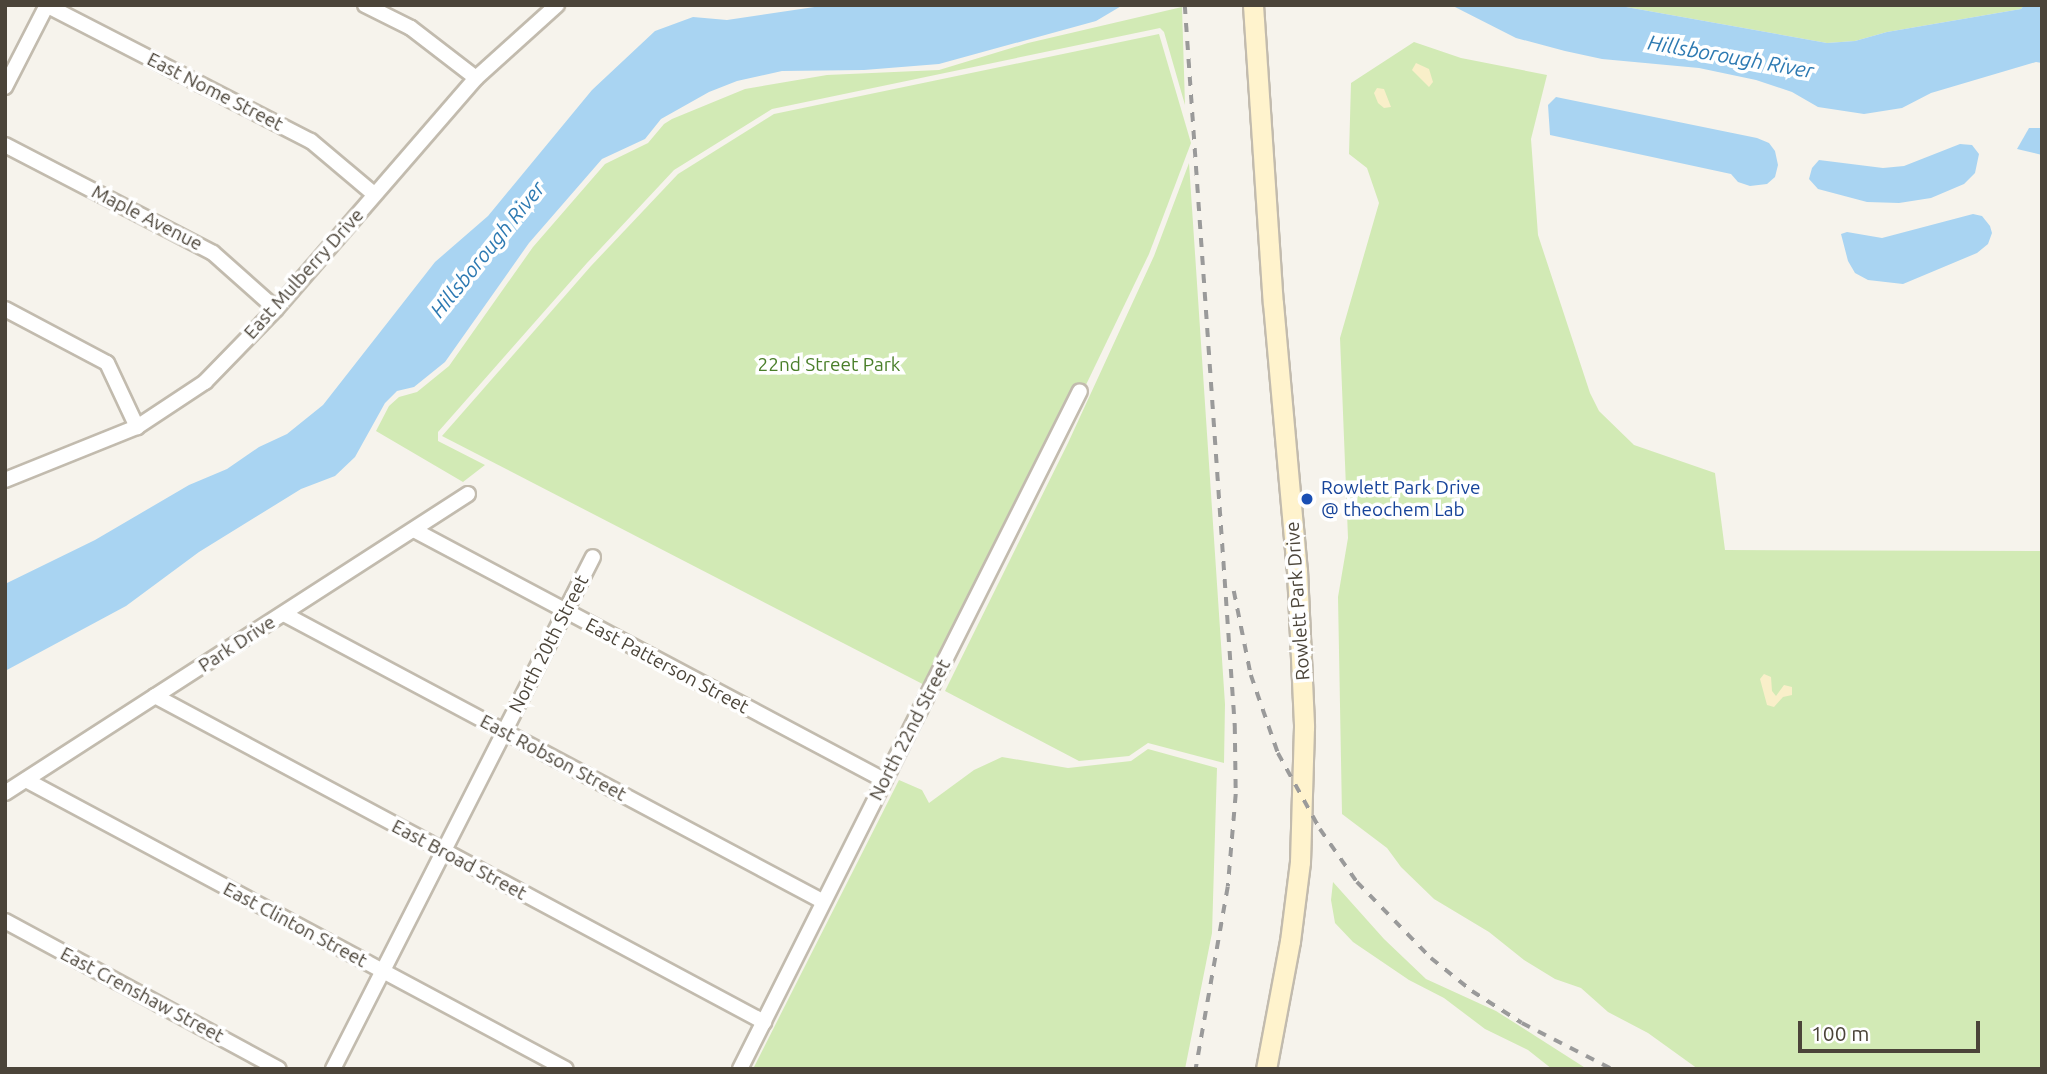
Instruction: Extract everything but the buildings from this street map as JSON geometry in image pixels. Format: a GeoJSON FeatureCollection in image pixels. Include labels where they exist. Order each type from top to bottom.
{"type":"FeatureCollection","features":[{"type":"Feature","properties":{"kind":"street"},"geometry":{"type":"LineString","coordinates":[[5,87],[47,5]]}},
{"type":"Feature","properties":{"kind":"street","name":"East Nome Street"},"geometry":{"type":"LineString","coordinates":[[47,5],[311,141],[374,194]]}},
{"type":"Feature","properties":{"kind":"street"},"geometry":{"type":"LineString","coordinates":[[365,5],[411,29],[476,78]]}},
{"type":"Feature","properties":{"kind":"street","name":"East Mulberry Drive"},"geometry":{"type":"LineString","coordinates":[[5,480],[137,427],[205,382],[276,309],[476,78],[557,5]]}},
{"type":"Feature","properties":{"kind":"street","name":"Rowlett Park Drive"},"geometry":{"type":"LineString","coordinates":[[1254,5],[1273,303],[1297,570],[1304,727],[1300,862],[1290,941],[1266,1069]]}},
{"type":"Feature","properties":{"kind":"street","name":"Maple Avenue"},"geometry":{"type":"LineString","coordinates":[[5,145],[213,253],[276,309]]}},
{"type":"Feature","properties":{"kind":"street"},"geometry":{"type":"LineString","coordinates":[[5,309],[107,363],[137,427]]}},
{"type":"Feature","properties":{"kind":"street","name":"North 22nd Street"},"geometry":{"type":"LineString","coordinates":[[740,1069],[1080,391]]}},
{"type":"Feature","properties":{"kind":"street","name":"Park Drive"},"geometry":{"type":"LineString","coordinates":[[5,793],[468,494]]}},
{"type":"Feature","properties":{"kind":"street","name":"East Patterson Street"},"geometry":{"type":"LineString","coordinates":[[414,530],[884,780]]}},
{"type":"Feature","properties":{"kind":"street","name":"North 20th Street"},"geometry":{"type":"LineString","coordinates":[[333,1069],[593,557]]}},
{"type":"Feature","properties":{"kind":"street","name":"East Robson Street"},"geometry":{"type":"LineString","coordinates":[[284,614],[822,901]]}},
{"type":"Feature","properties":{"kind":"street","name":"East Broad Street"},"geometry":{"type":"LineString","coordinates":[[155,696],[764,1021]]}},
{"type":"Feature","properties":{"kind":"street","name":"East Clinton Street"},"geometry":{"type":"LineString","coordinates":[[26,780],[566,1069]]}},
{"type":"Feature","properties":{"kind":"street","name":"East Crenshaw Street"},"geometry":{"type":"LineString","coordinates":[[5,921],[279,1069]]}},
{"type":"Feature","properties":{"kind":"green space"},"geometry":{"type":"Polygon","coordinates":[[[1615,5],[2024,5],[2021,9],[1887,32],[1855,41],[1827,43],[1615,5]]]}},
{"type":"Feature","properties":{"kind":"green space"},"geometry":{"type":"Polygon","coordinates":[[[1182,7],[1185,105],[1164,32],[1160,28],[772,109],[674,170],[587,263],[438,432],[438,441],[485,465],[463,482],[376,431],[389,406],[399,397],[417,392],[449,366],[533,247],[605,164],[648,143],[664,124],[672,119],[745,89],[827,75],[939,70],[1028,43],[1182,7]]]}},
{"type":"Feature","properties":{"kind":"green space","name":"22nd Street Park"},"geometry":{"type":"Polygon","coordinates":[[[1159,34],[1191,143],[1149,254],[938,692],[442,436],[591,266],[678,174],[774,114],[1159,34]]]}},
{"type":"Feature","properties":{"kind":"green space"},"geometry":{"type":"Polygon","coordinates":[[[1414,42],[1461,58],[1547,75],[1531,139],[1538,235],[1590,393],[1599,411],[1634,445],[1715,473],[1725,550],[2042,551],[2042,1069],[1698,1069],[1648,1033],[1608,1012],[1581,988],[1555,979],[1524,960],[1489,932],[1434,899],[1401,867],[1387,848],[1342,814],[1338,597],[1348,538],[1340,338],[1379,203],[1367,168],[1349,154],[1351,83],[1414,42]]]}},
{"type":"Feature","properties":{"kind":"green space"},"geometry":{"type":"Polygon","coordinates":[[[1189,163],[1225,704],[1224,763],[1148,743],[1129,756],[1079,761],[945,691],[1068,443],[1154,256],[1189,163]]]}},
{"type":"Feature","properties":{"kind":"green space"},"geometry":{"type":"Polygon","coordinates":[[[1148,749],[1217,768],[1212,933],[1185,1069],[753,1069],[899,780],[922,790],[929,803],[974,770],[1002,757],[1068,768],[1131,761],[1148,749]]]}},
{"type":"Feature","properties":{"kind":"green space"},"geometry":{"type":"Polygon","coordinates":[[[1333,882],[1384,939],[1426,979],[1496,1011],[1587,1069],[1552,1069],[1528,1050],[1485,1029],[1444,998],[1409,980],[1353,942],[1335,923],[1331,900],[1333,882]]]}},
{"type":"Feature","properties":{"kind":"sand"},"geometry":{"type":"Polygon","coordinates":[[[1416,63],[1429,69],[1433,82],[1429,87],[1412,70],[1416,63]]]}},
{"type":"Feature","properties":{"kind":"sand"},"geometry":{"type":"Polygon","coordinates":[[[1377,88],[1384,89],[1391,107],[1384,108],[1378,103],[1374,93],[1377,88]]]}},
{"type":"Feature","properties":{"kind":"sand"},"geometry":{"type":"Polygon","coordinates":[[[1764,674],[1771,677],[1772,691],[1776,696],[1784,685],[1792,687],[1792,695],[1783,697],[1774,707],[1767,705],[1760,679],[1764,674]]]}},
{"type":"Feature","properties":{"kind":"water","name":"Hillsborough River"},"geometry":{"type":"Polygon","coordinates":[[[828,5],[1123,5],[1096,21],[939,64],[864,70],[782,71],[737,81],[709,92],[661,119],[645,139],[602,159],[529,243],[445,362],[414,387],[397,391],[385,403],[355,457],[335,476],[301,489],[199,552],[126,606],[5,671],[5,584],[95,540],[189,485],[227,469],[259,447],[287,434],[323,405],[435,262],[488,216],[592,90],[655,31],[693,17],[727,20],[828,5]]]}},
{"type":"Feature","properties":{"kind":"water","name":"Hillsborough River"},"geometry":{"type":"Polygon","coordinates":[[[1451,5],[1615,5],[1827,43],[1855,41],[1887,32],[2021,9],[2024,5],[2042,5],[2042,63],[2036,62],[1931,93],[1902,108],[1864,114],[1818,107],[1792,92],[1756,80],[1699,68],[1602,59],[1565,51],[1516,38],[1451,5]]]}},
{"type":"Feature","properties":{"kind":"water"},"geometry":{"type":"Polygon","coordinates":[[[1556,97],[1757,138],[1769,143],[1775,151],[1778,165],[1775,177],[1767,184],[1750,186],[1738,182],[1731,174],[1550,135],[1548,105],[1556,97]]]}},
{"type":"Feature","properties":{"kind":"water"},"geometry":{"type":"Polygon","coordinates":[[[2029,128],[2042,128],[2042,155],[2017,149],[2029,128]]]}},
{"type":"Feature","properties":{"kind":"water"},"geometry":{"type":"Polygon","coordinates":[[[1960,144],[1972,145],[1979,154],[1975,173],[1964,184],[1931,198],[1899,203],[1867,202],[1818,189],[1809,179],[1812,168],[1819,160],[1883,168],[1904,166],[1960,144]]]}},
{"type":"Feature","properties":{"kind":"water"},"geometry":{"type":"Polygon","coordinates":[[[1973,214],[1982,216],[1990,226],[1992,233],[1988,244],[1977,253],[1903,284],[1868,280],[1855,273],[1848,261],[1841,234],[1847,232],[1882,238],[1973,214]]]}},
{"type":"Feature","properties":{"kind":"railway"},"geometry":{"type":"LineString","coordinates":[[1185,5],[1235,725],[1236,794],[1228,887],[1196,1069]]}},
{"type":"Feature","properties":{"kind":"railway"},"geometry":{"type":"LineString","coordinates":[[1234,591],[1251,675],[1278,753],[1320,829],[1357,882],[1431,958],[1472,991],[1522,1023],[1612,1069]]}},
{"type":"Feature","properties":{"kind":"place","name":"Rowlett Park Drive @ theochem Lab"},"geometry":{"type":"Point","coordinates":[1307,499]}}]}
